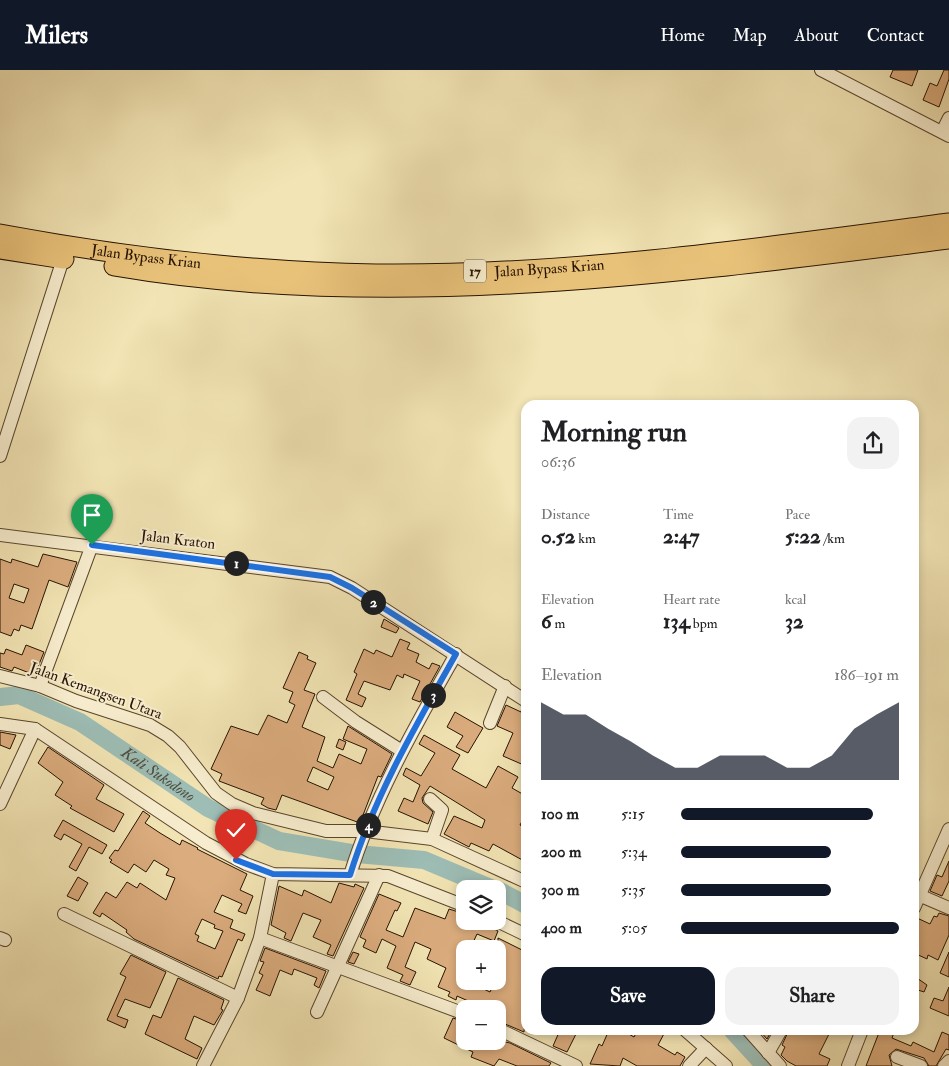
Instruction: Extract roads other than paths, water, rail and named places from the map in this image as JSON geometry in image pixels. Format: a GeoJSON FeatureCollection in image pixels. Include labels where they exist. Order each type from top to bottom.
{"type":"FeatureCollection","features":[{"type":"Feature","properties":{"kind":"highway","name":"Jalan Bypass Krian"},"geometry":{"type":"LineString","coordinates":[[0,234],[148,258],[275,270],[379,274],[528,269],[666,258],[949,223]]}},
{"type":"Feature","properties":{"kind":"highway","name":"Jalan Bypass Krian"},"geometry":{"type":"LineString","coordinates":[[0,249],[194,277],[288,284],[406,288],[536,282],[676,271],[949,239]]}},
{"type":"Feature","properties":{"kind":"street"},"geometry":{"type":"LineString","coordinates":[[821,70],[948,127]]}},
{"type":"Feature","properties":{"kind":"street"},"geometry":{"type":"LineString","coordinates":[[0,456],[63,259]]}},
{"type":"Feature","properties":{"kind":"street","name":"Jalan Kraton"},"geometry":{"type":"LineString","coordinates":[[0,535],[92,545],[330,577],[352,588],[521,697]]}},
{"type":"Feature","properties":{"kind":"street"},"geometry":{"type":"LineString","coordinates":[[40,686],[92,545]]}},
{"type":"Feature","properties":{"kind":"street"},"geometry":{"type":"LineString","coordinates":[[351,872],[363,836],[402,751],[456,654]]}},
{"type":"Feature","properties":{"kind":"street","name":"Jalan Kemangsen Utara"},"geometry":{"type":"LineString","coordinates":[[0,676],[40,686],[76,701],[150,726],[161,732],[180,748],[210,787],[232,804],[253,813],[326,831],[363,836],[432,839],[521,880]]}},
{"type":"Feature","properties":{"kind":"street"},"geometry":{"type":"LineString","coordinates":[[490,723],[505,686]]}},
{"type":"Feature","properties":{"kind":"street"},"geometry":{"type":"LineString","coordinates":[[323,697],[356,722],[402,751]]}},
{"type":"Feature","properties":{"kind":"street"},"geometry":{"type":"LineString","coordinates":[[0,724],[35,729],[206,843],[236,860],[273,874],[351,872],[379,875],[403,880],[456,902]]}},
{"type":"Feature","properties":{"kind":"street"},"geometry":{"type":"LineString","coordinates":[[0,804],[35,729]]}},
{"type":"Feature","properties":{"kind":"street"},"geometry":{"type":"LineString","coordinates":[[430,799],[442,810],[432,839]]}},
{"type":"Feature","properties":{"kind":"street"},"geometry":{"type":"LineString","coordinates":[[919,890],[949,829]]}},
{"type":"Feature","properties":{"kind":"street"},"geometry":{"type":"LineString","coordinates":[[202,1066],[238,998],[260,938],[273,874]]}},
{"type":"Feature","properties":{"kind":"street"},"geometry":{"type":"LineString","coordinates":[[316,1012],[379,875]]}},
{"type":"Feature","properties":{"kind":"street"},"geometry":{"type":"LineString","coordinates":[[919,895],[949,908]]}},
{"type":"Feature","properties":{"kind":"street"},"geometry":{"type":"LineString","coordinates":[[64,914],[238,998]]}},
{"type":"Feature","properties":{"kind":"street"},"geometry":{"type":"LineString","coordinates":[[506,925],[521,933]]}},
{"type":"Feature","properties":{"kind":"street"},"geometry":{"type":"LineString","coordinates":[[260,938],[456,1011]]}},
{"type":"Feature","properties":{"kind":"street"},"geometry":{"type":"LineString","coordinates":[[506,1033],[576,1066]]}},
{"type":"Feature","properties":{"kind":"street"},"geometry":{"type":"LineString","coordinates":[[691,1035],[726,1066]]}},
{"type":"Feature","properties":{"kind":"street"},"geometry":{"type":"LineString","coordinates":[[752,1035],[780,1066]]}},
{"type":"Feature","properties":{"kind":"street"},"geometry":{"type":"LineString","coordinates":[[768,1053],[778,1035]]}},
{"type":"Feature","properties":{"kind":"street"},"geometry":{"type":"LineString","coordinates":[[848,1066],[860,1035]]}},
{"type":"Feature","properties":{"kind":"street"},"geometry":{"type":"LineString","coordinates":[[689,1066],[706,1048]]}},
{"type":"Feature","properties":{"kind":"street"},"geometry":{"type":"LineString","coordinates":[[898,1056],[921,1066]]}},
{"type":"Feature","properties":{"kind":"street"},"geometry":{"type":"LineString","coordinates":[[944,1066],[949,1061]]}},
{"type":"Feature","properties":{"kind":"waterway","name":"Kali Sukodono"},"geometry":{"type":"LineString","coordinates":[[0,697],[19,695],[80,722],[208,808],[279,841],[357,854],[424,860],[472,880]]}},
{"type":"Feature","properties":{"kind":"waterway","name":"Kali Sukodono"},"geometry":{"type":"LineString","coordinates":[[506,894],[521,902]]}},
{"type":"Feature","properties":{"kind":"waterway","name":"Kali Sukodono"},"geometry":{"type":"LineString","coordinates":[[737,1035],[765,1066]]}}]}
